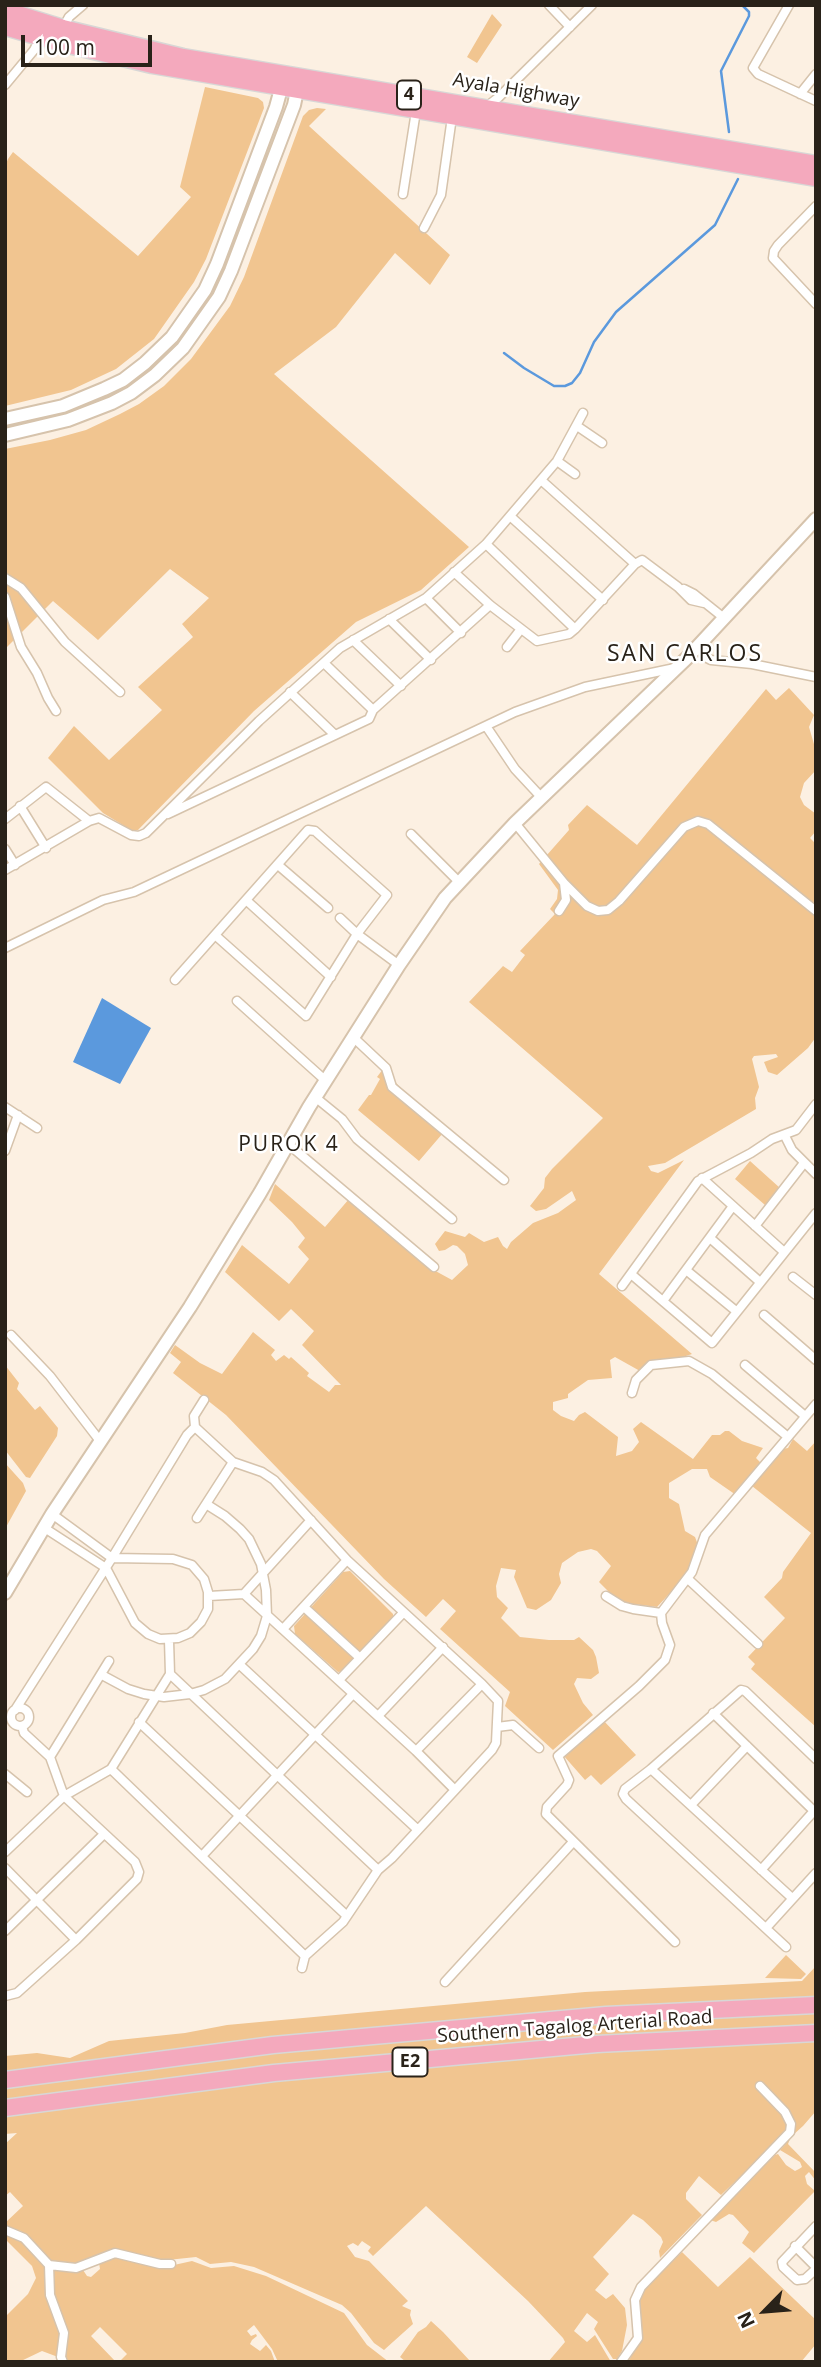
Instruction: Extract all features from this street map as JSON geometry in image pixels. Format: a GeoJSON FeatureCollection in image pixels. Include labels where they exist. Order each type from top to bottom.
{"type":"FeatureCollection","features":[{"type":"Feature","properties":{"kind":"highway","name":"Ayala Highway"},"geometry":{"type":"LineString","coordinates":[[5,10],[63,28],[416,111],[452,117],[484,115]]}},
{"type":"Feature","properties":{"kind":"highway","name":"Ayala Highway"},"geometry":{"type":"LineString","coordinates":[[5,27],[152,65],[291,83],[744,158],[816,164]]}},
{"type":"Feature","properties":{"kind":"highway","name":"Ayala Highway"},"geometry":{"type":"LineString","coordinates":[[744,158],[816,178]]}},
{"type":"Feature","properties":{"kind":"highway","name":"Southern Tagalog Arterial Road"},"geometry":{"type":"LineString","coordinates":[[5,2080],[273,2045],[606,2015],[816,2005]]}},
{"type":"Feature","properties":{"kind":"highway","name":"Southern Tagalog Arterial Road"},"geometry":{"type":"LineString","coordinates":[[5,2108],[274,2073],[597,2044],[816,2033]]}},
{"type":"Feature","properties":{"kind":"street"},"geometry":{"type":"LineString","coordinates":[[63,28],[69,17],[83,5]]}},
{"type":"Feature","properties":{"kind":"street"},"geometry":{"type":"LineString","coordinates":[[549,5],[570,27]]}},
{"type":"Feature","properties":{"kind":"street"},"geometry":{"type":"LineString","coordinates":[[484,115],[592,5]]}},
{"type":"Feature","properties":{"kind":"street"},"geometry":{"type":"LineString","coordinates":[[789,5],[753,68],[758,74],[816,101]]}},
{"type":"Feature","properties":{"kind":"street"},"geometry":{"type":"LineString","coordinates":[[5,85],[34,50],[40,38]]}},
{"type":"Feature","properties":{"kind":"street"},"geometry":{"type":"LineString","coordinates":[[800,94],[816,74]]}},
{"type":"Feature","properties":{"kind":"street"},"geometry":{"type":"LineString","coordinates":[[5,419],[63,406],[113,384],[145,363],[172,337],[194,306],[217,264],[291,83]]}},
{"type":"Feature","properties":{"kind":"street"},"geometry":{"type":"LineString","coordinates":[[5,435],[68,421],[112,403],[155,375],[183,348],[213,305],[231,271],[294,105],[291,83]]}},
{"type":"Feature","properties":{"kind":"street"},"geometry":{"type":"LineString","coordinates":[[403,194],[416,111]]}},
{"type":"Feature","properties":{"kind":"street"},"geometry":{"type":"LineString","coordinates":[[424,228],[441,195],[452,117]]}},
{"type":"Feature","properties":{"kind":"street"},"geometry":{"type":"LineString","coordinates":[[816,206],[778,246],[774,251],[774,258],[816,304]]}},
{"type":"Feature","properties":{"kind":"street"},"geometry":{"type":"LineString","coordinates":[[5,870],[89,821],[103,819],[131,835],[139,836],[163,817],[290,692],[340,648],[426,598],[486,544],[557,461],[583,413]]}},
{"type":"Feature","properties":{"kind":"street"},"geometry":{"type":"LineString","coordinates":[[577,426],[602,443]]}},
{"type":"Feature","properties":{"kind":"street"},"geometry":{"type":"LineString","coordinates":[[557,461],[575,474]]}},
{"type":"Feature","properties":{"kind":"street"},"geometry":{"type":"LineString","coordinates":[[541,480],[635,564]]}},
{"type":"Feature","properties":{"kind":"street"},"geometry":{"type":"LineString","coordinates":[[510,516],[603,600]]}},
{"type":"Feature","properties":{"kind":"street"},"geometry":{"type":"LineString","coordinates":[[5,1593],[43,1527],[190,1307],[260,1193],[287,1143],[398,965],[459,881],[515,823],[677,668],[816,519]]}},
{"type":"Feature","properties":{"kind":"street"},"geometry":{"type":"LineString","coordinates":[[486,544],[575,629]]}},
{"type":"Feature","properties":{"kind":"street"},"geometry":{"type":"LineString","coordinates":[[454,572],[490,605],[542,642],[569,634],[635,564],[642,560],[678,587],[694,594],[724,618]]}},
{"type":"Feature","properties":{"kind":"street"},"geometry":{"type":"LineString","coordinates":[[5,578],[22,588],[65,642],[120,692]]}},
{"type":"Feature","properties":{"kind":"street"},"geometry":{"type":"LineString","coordinates":[[5,597],[18,642],[56,711]]}},
{"type":"Feature","properties":{"kind":"street"},"geometry":{"type":"LineString","coordinates":[[426,598],[461,633]]}},
{"type":"Feature","properties":{"kind":"street"},"geometry":{"type":"LineString","coordinates":[[163,817],[369,719],[373,710],[490,605]]}},
{"type":"Feature","properties":{"kind":"street"},"geometry":{"type":"LineString","coordinates":[[389,619],[431,660]]}},
{"type":"Feature","properties":{"kind":"street"},"geometry":{"type":"LineString","coordinates":[[507,647],[521,629]]}},
{"type":"Feature","properties":{"kind":"street"},"geometry":{"type":"LineString","coordinates":[[353,640],[401,687]]}},
{"type":"Feature","properties":{"kind":"street"},"geometry":{"type":"LineString","coordinates":[[699,645],[711,660],[752,664],[816,677]]}},
{"type":"Feature","properties":{"kind":"street"},"geometry":{"type":"LineString","coordinates":[[324,663],[373,710]]}},
{"type":"Feature","properties":{"kind":"street"},"geometry":{"type":"LineString","coordinates":[[5,948],[103,900],[134,892],[515,712],[585,687],[677,668]]}},
{"type":"Feature","properties":{"kind":"street"},"geometry":{"type":"LineString","coordinates":[[290,692],[335,735]]}},
{"type":"Feature","properties":{"kind":"street"},"geometry":{"type":"LineString","coordinates":[[485,726],[516,769],[542,798]]}},
{"type":"Feature","properties":{"kind":"street"},"geometry":{"type":"LineString","coordinates":[[5,820],[46,787],[89,821]]}},
{"type":"Feature","properties":{"kind":"street"},"geometry":{"type":"LineString","coordinates":[[20,806],[46,848]]}},
{"type":"Feature","properties":{"kind":"street"},"geometry":{"type":"LineString","coordinates":[[515,823],[564,883],[587,906],[598,911],[608,910],[684,827],[698,821],[708,824],[816,911]]}},
{"type":"Feature","properties":{"kind":"street"},"geometry":{"type":"LineString","coordinates":[[175,980],[308,830],[312,830],[386,892],[387,896],[357,934],[306,1016],[215,935]]}},
{"type":"Feature","properties":{"kind":"street"},"geometry":{"type":"LineString","coordinates":[[411,834],[459,881]]}},
{"type":"Feature","properties":{"kind":"street"},"geometry":{"type":"LineString","coordinates":[[5,849],[15,865]]}},
{"type":"Feature","properties":{"kind":"street"},"geometry":{"type":"LineString","coordinates":[[278,865],[328,908]]}},
{"type":"Feature","properties":{"kind":"street"},"geometry":{"type":"LineString","coordinates":[[559,911],[566,900],[564,883]]}},
{"type":"Feature","properties":{"kind":"street"},"geometry":{"type":"LineString","coordinates":[[246,901],[331,977]]}},
{"type":"Feature","properties":{"kind":"street"},"geometry":{"type":"LineString","coordinates":[[340,918],[398,965]]}},
{"type":"Feature","properties":{"kind":"street"},"geometry":{"type":"LineString","coordinates":[[237,1001],[326,1080]]}},
{"type":"Feature","properties":{"kind":"street"},"geometry":{"type":"LineString","coordinates":[[353,1037],[386,1068],[392,1087],[504,1180]]}},
{"type":"Feature","properties":{"kind":"street"},"geometry":{"type":"LineString","coordinates":[[315,1097],[342,1119],[357,1139],[452,1219]]}},
{"type":"Feature","properties":{"kind":"street"},"geometry":{"type":"LineString","coordinates":[[622,1286],[702,1178],[772,1139],[785,1136],[798,1128],[816,1104]]}},
{"type":"Feature","properties":{"kind":"street"},"geometry":{"type":"LineString","coordinates":[[5,1107],[37,1128]]}},
{"type":"Feature","properties":{"kind":"street"},"geometry":{"type":"LineString","coordinates":[[5,1149],[18,1115]]}},
{"type":"Feature","properties":{"kind":"street"},"geometry":{"type":"LineString","coordinates":[[785,1136],[790,1147],[816,1174]]}},
{"type":"Feature","properties":{"kind":"street"},"geometry":{"type":"LineString","coordinates":[[287,1143],[434,1268]]}},
{"type":"Feature","properties":{"kind":"street"},"geometry":{"type":"LineString","coordinates":[[755,1226],[804,1163]]}},
{"type":"Feature","properties":{"kind":"street"},"geometry":{"type":"LineString","coordinates":[[702,1178],[783,1251]]}},
{"type":"Feature","properties":{"kind":"street"},"geometry":{"type":"LineString","coordinates":[[663,1301],[733,1206]]}},
{"type":"Feature","properties":{"kind":"street"},"geometry":{"type":"LineString","coordinates":[[631,1274],[711,1343],[816,1213]]}},
{"type":"Feature","properties":{"kind":"street"},"geometry":{"type":"LineString","coordinates":[[710,1238],[760,1282]]}},
{"type":"Feature","properties":{"kind":"street"},"geometry":{"type":"LineString","coordinates":[[686,1270],[736,1311]]}},
{"type":"Feature","properties":{"kind":"street"},"geometry":{"type":"LineString","coordinates":[[793,1277],[816,1295]]}},
{"type":"Feature","properties":{"kind":"street"},"geometry":{"type":"LineString","coordinates":[[764,1315],[816,1360]]}},
{"type":"Feature","properties":{"kind":"street"},"geometry":{"type":"LineString","coordinates":[[11,1335],[50,1376],[100,1441]]}},
{"type":"Feature","properties":{"kind":"street"},"geometry":{"type":"LineString","coordinates":[[632,1393],[636,1380],[652,1365],[689,1360],[712,1374],[788,1437]]}},
{"type":"Feature","properties":{"kind":"street"},"geometry":{"type":"LineString","coordinates":[[745,1365],[805,1416]]}},
{"type":"Feature","properties":{"kind":"street"},"geometry":{"type":"LineString","coordinates":[[204,1400],[194,1416],[195,1427],[233,1462],[262,1472],[274,1480],[347,1560],[498,1701],[496,1743],[492,1750],[378,1870],[346,1916],[305,1956],[302,1968]]}},
{"type":"Feature","properties":{"kind":"street"},"geometry":{"type":"LineString","coordinates":[[675,1942],[545,1813],[569,1780],[558,1756],[665,1660],[670,1647],[661,1613],[688,1579],[698,1560],[703,1539],[816,1404]]}},
{"type":"Feature","properties":{"kind":"street"},"geometry":{"type":"LineString","coordinates":[[5,1996],[17,1993],[76,1940],[137,1879],[139,1872],[135,1862],[64,1796],[50,1757],[24,1733],[22,1726],[28,1721],[27,1713],[21,1708],[15,1710],[113,1558],[187,1435],[195,1427]]}},
{"type":"Feature","properties":{"kind":"street"},"geometry":{"type":"LineString","coordinates":[[197,1518],[233,1462]]}},
{"type":"Feature","properties":{"kind":"street"},"geometry":{"type":"LineString","coordinates":[[102,1675],[128,1689],[155,1696],[190,1694],[218,1683],[240,1665],[261,1636],[267,1616],[263,1574],[258,1557],[245,1534],[206,1504]]}},
{"type":"Feature","properties":{"kind":"street"},"geometry":{"type":"LineString","coordinates":[[43,1527],[106,1568],[139,1628],[154,1637],[169,1640],[184,1636],[196,1628],[208,1609],[209,1596],[204,1579],[197,1570],[186,1562],[173,1559],[113,1558],[52,1514]]}},
{"type":"Feature","properties":{"kind":"street"},"geometry":{"type":"LineString","coordinates":[[209,1596],[244,1594],[311,1520]]}},
{"type":"Feature","properties":{"kind":"street"},"geometry":{"type":"LineString","coordinates":[[81,1552],[88,1541]]}},
{"type":"Feature","properties":{"kind":"street"},"geometry":{"type":"LineString","coordinates":[[283,1629],[347,1560]]}},
{"type":"Feature","properties":{"kind":"street"},"geometry":{"type":"LineString","coordinates":[[688,1579],[758,1644]]}},
{"type":"Feature","properties":{"kind":"street"},"geometry":{"type":"LineString","coordinates":[[244,1594],[455,1790]]}},
{"type":"Feature","properties":{"kind":"street"},"geometry":{"type":"LineString","coordinates":[[606,1596],[622,1606],[661,1613]]}},
{"type":"Feature","properties":{"kind":"street"},"geometry":{"type":"LineString","coordinates":[[304,1608],[360,1657]]}},
{"type":"Feature","properties":{"kind":"street"},"geometry":{"type":"LineString","coordinates":[[339,1680],[403,1613]]}},
{"type":"Feature","properties":{"kind":"street"},"geometry":{"type":"LineString","coordinates":[[5,1852],[64,1796],[111,1769],[170,1674],[169,1640]]}},
{"type":"Feature","properties":{"kind":"street"},"geometry":{"type":"LineString","coordinates":[[378,1716],[443,1647]]}},
{"type":"Feature","properties":{"kind":"street"},"geometry":{"type":"LineString","coordinates":[[50,1757],[109,1661]]}},
{"type":"Feature","properties":{"kind":"street"},"geometry":{"type":"LineString","coordinates":[[240,1665],[418,1830]]}},
{"type":"Feature","properties":{"kind":"street"},"geometry":{"type":"LineString","coordinates":[[170,1674],[378,1870]]}},
{"type":"Feature","properties":{"kind":"street"},"geometry":{"type":"LineString","coordinates":[[416,1751],[482,1684]]}},
{"type":"Feature","properties":{"kind":"street"},"geometry":{"type":"LineString","coordinates":[[786,1947],[625,1799],[623,1794],[625,1788],[743,1690],[816,1759]]}},
{"type":"Feature","properties":{"kind":"street"},"geometry":{"type":"LineString","coordinates":[[202,1856],[354,1694]]}},
{"type":"Feature","properties":{"kind":"street"},"geometry":{"type":"LineString","coordinates":[[713,1713],[815,1812],[761,1870]]}},
{"type":"Feature","properties":{"kind":"street"},"geometry":{"type":"LineString","coordinates":[[139,1722],[346,1916]]}},
{"type":"Feature","properties":{"kind":"street"},"geometry":{"type":"LineString","coordinates":[[497,1727],[513,1726],[539,1748]]}},
{"type":"Feature","properties":{"kind":"street"},"geometry":{"type":"LineString","coordinates":[[691,1805],[747,1746]]}},
{"type":"Feature","properties":{"kind":"street"},"geometry":{"type":"LineString","coordinates":[[111,1769],[305,1956]]}},
{"type":"Feature","properties":{"kind":"street"},"geometry":{"type":"LineString","coordinates":[[651,1769],[792,1898]]}},
{"type":"Feature","properties":{"kind":"street"},"geometry":{"type":"LineString","coordinates":[[5,1774],[27,1792]]}},
{"type":"Feature","properties":{"kind":"street"},"geometry":{"type":"LineString","coordinates":[[5,1931],[103,1835]]}},
{"type":"Feature","properties":{"kind":"street"},"geometry":{"type":"LineString","coordinates":[[445,1982],[573,1842]]}},
{"type":"Feature","properties":{"kind":"street"},"geometry":{"type":"LineString","coordinates":[[5,1868],[76,1940]]}},
{"type":"Feature","properties":{"kind":"street"},"geometry":{"type":"LineString","coordinates":[[765,1928],[816,1873]]}},
{"type":"Feature","properties":{"kind":"street"},"geometry":{"type":"LineString","coordinates":[[621,2362],[638,2338],[635,2302],[640,2287],[790,2132],[791,2124],[785,2112],[760,2086]]}},
{"type":"Feature","properties":{"kind":"street"},"geometry":{"type":"LineString","coordinates":[[795,2246],[816,2268],[801,2281],[783,2267],[785,2257],[795,2246],[816,2225]]}},
{"type":"Feature","properties":{"kind":"street"},"geometry":{"type":"LineString","coordinates":[[5,2230],[24,2238],[49,2265],[76,2269],[115,2253],[160,2264],[171,2264]]}},
{"type":"Feature","properties":{"kind":"street"},"geometry":{"type":"LineString","coordinates":[[49,2265],[50,2295],[64,2333],[61,2357],[63,2362]]}},
{"type":"Feature","properties":{"kind":"shaded area"},"geometry":{"type":"Polygon","coordinates":[[[492,14],[502,25],[477,63],[467,57],[492,14]]]}},
{"type":"Feature","properties":{"kind":"shaded area"},"geometry":{"type":"Polygon","coordinates":[[[205,87],[258,98],[263,102],[264,108],[206,259],[194,282],[154,339],[116,369],[71,390],[5,406],[5,166],[8,159],[13,152],[138,256],[191,197],[180,187],[205,87]]]}},
{"type":"Feature","properties":{"kind":"shaded area"},"geometry":{"type":"Polygon","coordinates":[[[326,109],[309,126],[450,255],[430,285],[395,253],[336,327],[274,374],[469,547],[421,590],[356,622],[254,711],[138,830],[131,830],[103,813],[48,758],[74,726],[109,760],[162,710],[138,687],[193,637],[182,624],[209,598],[170,569],[98,640],[53,601],[5,649],[5,449],[86,430],[120,414],[164,386],[191,359],[230,306],[244,277],[303,116],[309,110],[326,109]]]}},
{"type":"Feature","properties":{"kind":"shaded area"},"geometry":{"type":"Polygon","coordinates":[[[789,688],[814,715],[809,727],[816,751],[816,770],[804,783],[800,797],[804,805],[816,814],[816,831],[810,838],[816,844],[816,1037],[808,1048],[777,1075],[768,1072],[764,1062],[778,1057],[776,1054],[754,1056],[752,1059],[759,1087],[755,1098],[756,1109],[665,1163],[648,1166],[651,1171],[658,1173],[684,1160],[599,1274],[692,1354],[640,1371],[615,1357],[610,1360],[612,1378],[588,1380],[568,1394],[568,1398],[553,1402],[553,1410],[561,1416],[574,1421],[585,1412],[618,1437],[616,1456],[632,1451],[639,1442],[633,1429],[641,1422],[693,1459],[712,1435],[729,1431],[742,1441],[763,1448],[756,1458],[762,1464],[736,1495],[710,1477],[707,1469],[692,1469],[669,1483],[669,1498],[679,1504],[685,1531],[695,1537],[698,1545],[696,1556],[685,1577],[657,1607],[625,1603],[612,1595],[599,1582],[611,1566],[597,1551],[591,1549],[578,1552],[562,1563],[559,1574],[561,1583],[551,1600],[536,1610],[527,1608],[514,1577],[516,1570],[501,1568],[496,1586],[497,1597],[508,1608],[501,1618],[520,1637],[574,1640],[579,1637],[593,1650],[596,1657],[599,1673],[591,1679],[577,1678],[574,1684],[583,1703],[593,1715],[553,1750],[505,1706],[510,1692],[440,1629],[456,1611],[443,1599],[426,1617],[384,1579],[226,1415],[173,1373],[181,1362],[170,1353],[175,1345],[200,1363],[222,1374],[253,1332],[275,1350],[271,1355],[276,1361],[284,1355],[289,1359],[291,1357],[309,1373],[307,1376],[329,1392],[335,1385],[341,1385],[302,1345],[314,1331],[291,1309],[279,1321],[225,1272],[242,1245],[289,1284],[309,1259],[298,1247],[305,1238],[269,1200],[275,1184],[325,1227],[349,1199],[430,1268],[452,1280],[468,1265],[465,1254],[457,1246],[439,1251],[435,1244],[445,1231],[465,1237],[469,1233],[484,1242],[498,1237],[507,1249],[511,1242],[533,1223],[558,1213],[576,1200],[572,1191],[546,1209],[536,1211],[530,1206],[544,1188],[545,1178],[552,1169],[603,1118],[469,1002],[503,966],[512,972],[525,955],[520,951],[555,914],[550,909],[557,899],[558,890],[539,864],[569,830],[568,825],[587,805],[637,845],[766,689],[776,700],[789,688]]]}},
{"type":"Feature","properties":{"kind":"shaded area"},"geometry":{"type":"Polygon","coordinates":[[[383,1069],[443,1133],[419,1161],[358,1110],[371,1095],[383,1069]]]}},
{"type":"Feature","properties":{"kind":"shaded area"},"geometry":{"type":"Polygon","coordinates":[[[750,1161],[780,1188],[765,1205],[735,1179],[750,1161]]]}},
{"type":"Feature","properties":{"kind":"shaded area"},"geometry":{"type":"Polygon","coordinates":[[[5,1365],[19,1383],[17,1389],[35,1410],[40,1406],[58,1428],[57,1436],[30,1478],[26,1477],[5,1450],[5,1365]]]}},
{"type":"Feature","properties":{"kind":"shaded area"},"geometry":{"type":"Polygon","coordinates":[[[793,1439],[807,1451],[816,1441],[816,1727],[751,1669],[755,1664],[748,1657],[785,1618],[764,1597],[782,1578],[783,1572],[811,1533],[752,1486],[783,1449],[788,1448],[793,1439]]]}},
{"type":"Feature","properties":{"kind":"shaded area"},"geometry":{"type":"Polygon","coordinates":[[[5,1463],[23,1483],[26,1491],[5,1529],[5,1463]]]}},
{"type":"Feature","properties":{"kind":"shaded area"},"geometry":{"type":"Polygon","coordinates":[[[350,1571],[393,1614],[393,1619],[344,1671],[338,1672],[295,1634],[294,1626],[343,1572],[350,1571]]]}},
{"type":"Feature","properties":{"kind":"shaded area"},"geometry":{"type":"Polygon","coordinates":[[[603,1720],[636,1755],[601,1785],[591,1775],[585,1780],[563,1755],[603,1720]]]}},
{"type":"Feature","properties":{"kind":"shaded area"},"geometry":{"type":"Polygon","coordinates":[[[786,1955],[806,1974],[801,1979],[765,1978],[786,1955]]]}},
{"type":"Feature","properties":{"kind":"shaded area"},"geometry":{"type":"Polygon","coordinates":[[[816,1966],[816,1998],[624,2006],[533,2013],[305,2034],[5,2072],[5,2056],[37,2053],[70,2058],[109,2041],[185,2033],[227,2025],[585,1992],[802,1981],[816,1966]]]}},
{"type":"Feature","properties":{"kind":"shaded area"},"geometry":{"type":"Polygon","coordinates":[[[816,2010],[816,2027],[5,2102],[5,2085],[172,2062],[606,2019],[816,2010]]]}},
{"type":"Feature","properties":{"kind":"shaded area"},"geometry":{"type":"Polygon","coordinates":[[[816,2039],[816,2111],[803,2126],[793,2135],[784,2113],[789,2128],[721,2195],[699,2176],[686,2193],[686,2199],[702,2215],[660,2258],[659,2251],[663,2242],[661,2237],[633,2214],[593,2257],[609,2274],[595,2290],[606,2299],[613,2294],[625,2308],[627,2325],[622,2351],[617,2359],[613,2359],[594,2329],[598,2322],[587,2313],[574,2331],[587,2342],[595,2335],[611,2362],[548,2362],[565,2342],[563,2338],[528,2301],[426,2206],[373,2256],[368,2251],[371,2247],[362,2241],[358,2246],[353,2243],[347,2246],[355,2257],[369,2261],[408,2301],[402,2306],[411,2310],[413,2324],[384,2350],[374,2343],[342,2305],[254,2267],[231,2262],[210,2264],[196,2257],[158,2261],[111,2250],[83,2265],[52,2262],[21,2231],[5,2227],[5,2223],[23,2206],[10,2192],[5,2196],[5,2144],[17,2133],[5,2134],[5,2113],[251,2080],[597,2050],[816,2039]]]}},
{"type":"Feature","properties":{"kind":"shaded area"},"geometry":{"type":"Polygon","coordinates":[[[790,2139],[788,2144],[816,2173],[816,2181],[809,2172],[805,2176],[807,2184],[815,2191],[754,2253],[742,2243],[749,2232],[733,2215],[729,2214],[716,2222],[710,2220],[775,2155],[778,2154],[786,2165],[795,2171],[802,2167],[800,2162],[780,2150],[790,2139]]]}},
{"type":"Feature","properties":{"kind":"shaded area"},"geometry":{"type":"Polygon","coordinates":[[[5,2232],[24,2241],[46,2267],[61,2330],[58,2357],[42,2351],[19,2362],[5,2362],[5,2317],[28,2294],[36,2278],[32,2266],[5,2239],[5,2232]]]}},
{"type":"Feature","properties":{"kind":"shaded area"},"geometry":{"type":"Polygon","coordinates":[[[682,2252],[718,2287],[750,2257],[816,2320],[816,2344],[801,2362],[628,2362],[642,2337],[638,2302],[645,2287],[682,2252]]]}},
{"type":"Feature","properties":{"kind":"shaded area"},"geometry":{"type":"Polygon","coordinates":[[[114,2256],[165,2267],[192,2261],[211,2268],[234,2266],[266,2276],[344,2313],[367,2345],[389,2362],[278,2362],[254,2325],[247,2331],[251,2336],[257,2336],[250,2344],[260,2351],[266,2345],[275,2362],[119,2362],[127,2354],[100,2327],[91,2336],[116,2362],[67,2362],[64,2355],[66,2339],[52,2298],[51,2269],[83,2270],[91,2277],[100,2269],[99,2263],[114,2256]]]}},
{"type":"Feature","properties":{"kind":"shaded area"},"geometry":{"type":"Polygon","coordinates":[[[431,2321],[471,2362],[406,2362],[400,2357],[418,2332],[431,2321]]]}},
{"type":"Feature","properties":{"kind":"water"},"geometry":{"type":"Polygon","coordinates":[[[102,998],[151,1028],[120,1084],[73,1062],[102,998]]]}},
{"type":"Feature","properties":{"kind":"waterway"},"geometry":{"type":"LineString","coordinates":[[729,132],[721,71],[749,16],[749,12],[742,5]]}},
{"type":"Feature","properties":{"kind":"waterway"},"geometry":{"type":"LineString","coordinates":[[504,353],[554,386],[572,383],[580,373],[594,342],[616,312],[715,225],[738,179]]}},
{"type":"Feature","properties":{"kind":"district","name":"SAN CARLOS"},"geometry":{"type":"Point","coordinates":[685,654]}},
{"type":"Feature","properties":{"kind":"district","name":"PUROK 4"},"geometry":{"type":"Point","coordinates":[289,1145]}}]}
